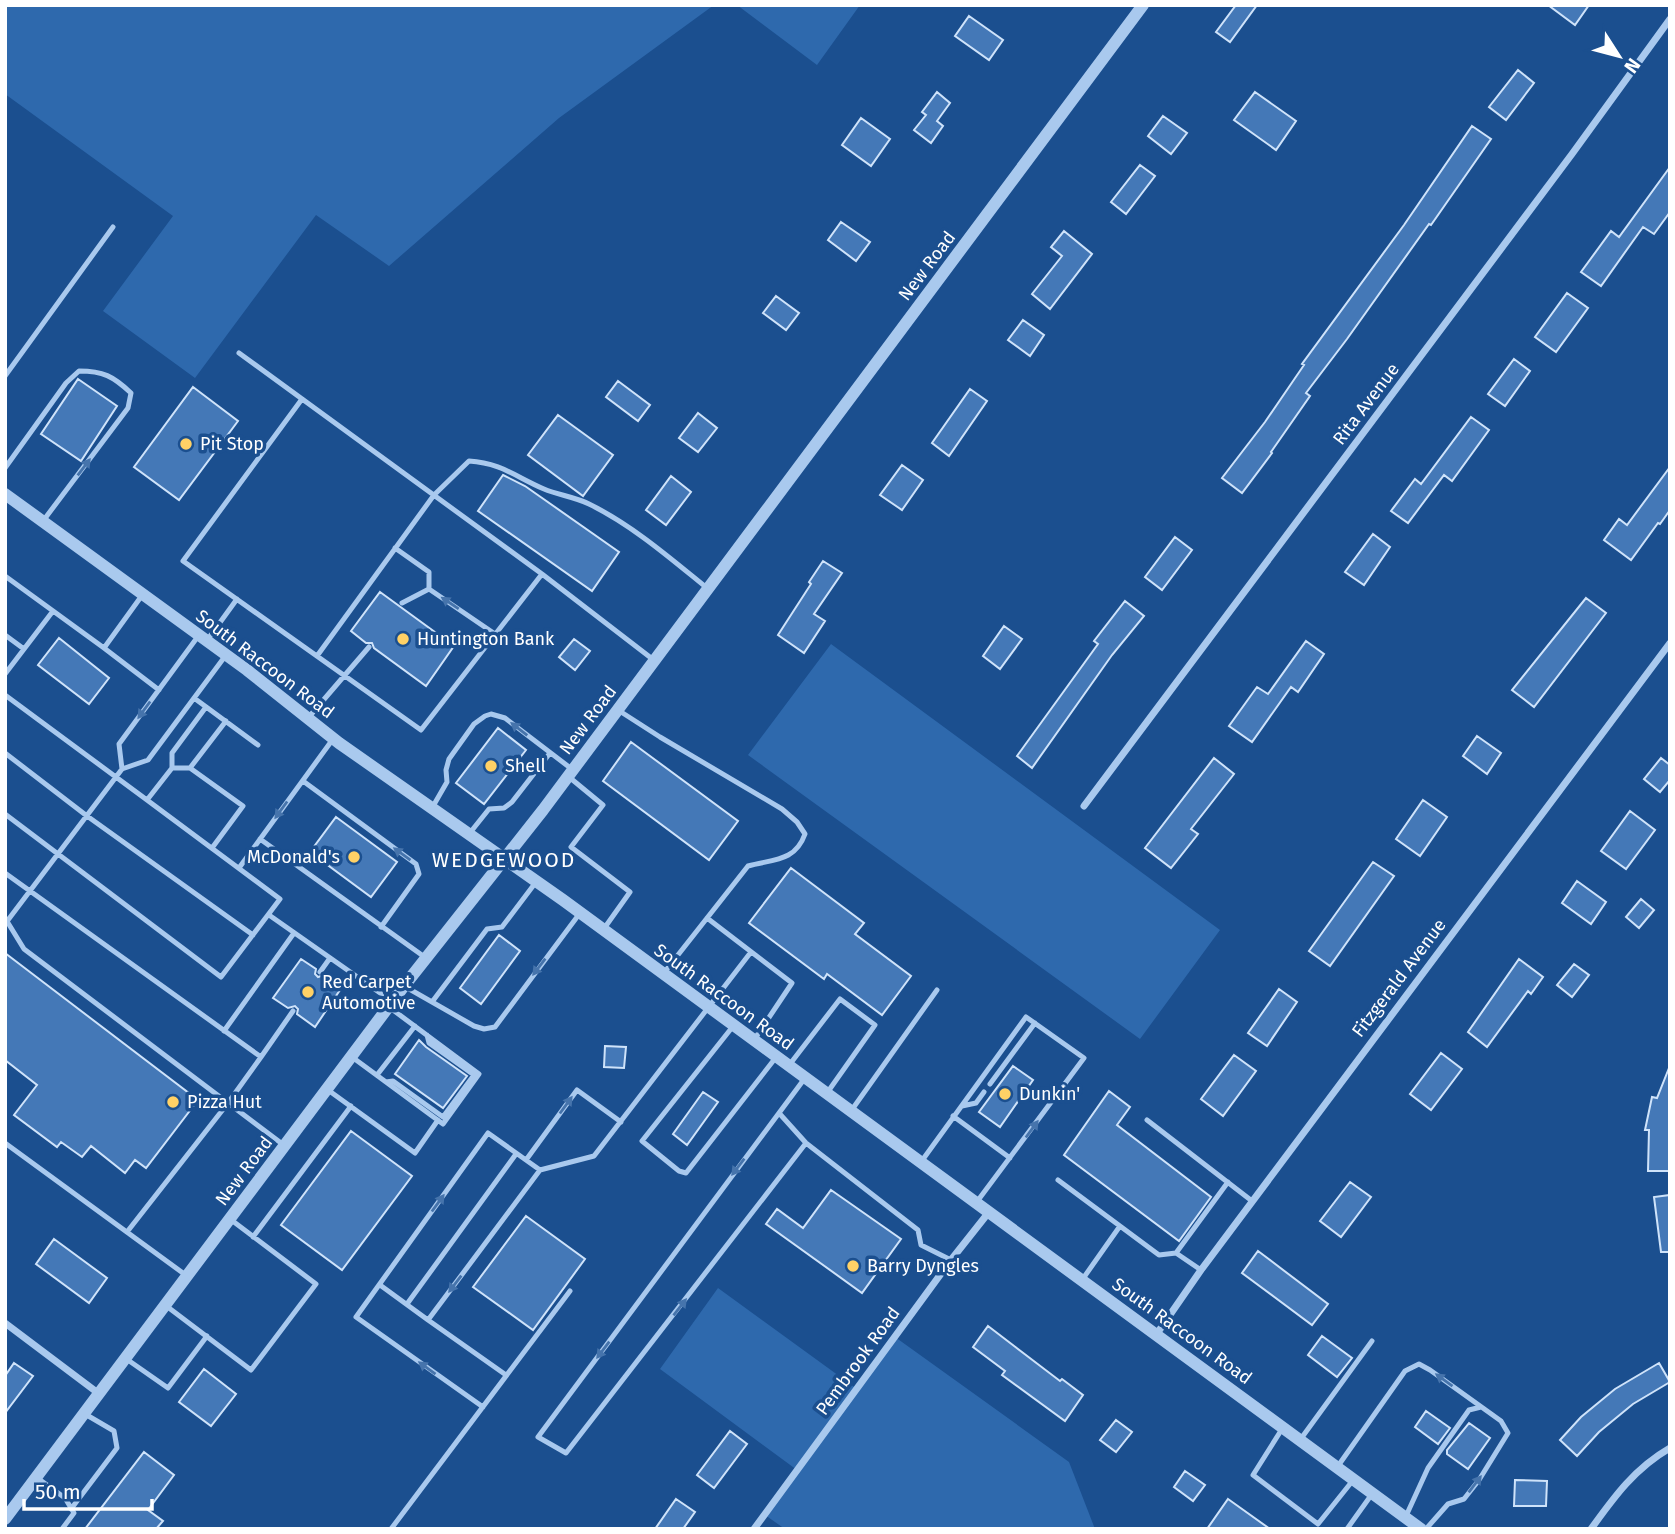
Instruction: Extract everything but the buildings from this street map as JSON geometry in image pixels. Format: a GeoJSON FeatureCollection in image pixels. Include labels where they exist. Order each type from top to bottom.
{"type":"FeatureCollection","features":[{"type":"Feature","properties":{"kind":"street","name":"New Road"},"geometry":{"type":"LineString","coordinates":[[5,1519],[404,986],[571,774],[1143,5]]}},
{"type":"Feature","properties":{"kind":"street","name":"Rita Avenue"},"geometry":{"type":"LineString","coordinates":[[1084,806],[1670,19]]}},
{"type":"Feature","properties":{"kind":"street","name":"South Raccoon Road"},"geometry":{"type":"LineString","coordinates":[[5,494],[226,655],[431,810],[536,881],[1420,1528]]}},
{"type":"Feature","properties":{"kind":"street","name":"Fitzgerald Avenue"},"geometry":{"type":"LineString","coordinates":[[1156,1335],[1252,1201],[1670,643]]}},
{"type":"Feature","properties":{"kind":"street","name":"Pembrook Road"},"geometry":{"type":"LineString","coordinates":[[754,1529],[989,1212]]}},
{"type":"Feature","properties":{"kind":"street"},"geometry":{"type":"LineString","coordinates":[[8,1325],[98,1393]]}},
{"type":"Feature","properties":{"kind":"street"},"geometry":{"type":"LineString","coordinates":[[1591,1529],[1625,1482],[1670,1448]]}},
{"type":"Feature","properties":{"kind":"lane"},"geometry":{"type":"LineString","coordinates":[[5,376],[113,227]]}},
{"type":"Feature","properties":{"kind":"lane"},"geometry":{"type":"LineString","coordinates":[[239,353],[542,574],[655,661]]}},
{"type":"Feature","properties":{"kind":"lane"},"geometry":{"type":"LineString","coordinates":[[5,468],[65,383],[79,371],[97,371],[118,380],[131,393],[128,408],[43,521]]}},
{"type":"Feature","properties":{"kind":"lane"},"geometry":{"type":"LineString","coordinates":[[302,399],[183,561],[421,730],[542,574]]}},
{"type":"Feature","properties":{"kind":"lane"},"geometry":{"type":"LineString","coordinates":[[317,656],[434,495],[469,461],[488,462],[503,467],[546,490],[590,504],[648,541],[708,589]]}},
{"type":"Feature","properties":{"kind":"lane"},"geometry":{"type":"LineString","coordinates":[[395,548],[429,572],[429,589]]}},
{"type":"Feature","properties":{"kind":"lane"},"geometry":{"type":"LineString","coordinates":[[5,576],[159,690]]}},
{"type":"Feature","properties":{"kind":"lane"},"geometry":{"type":"LineString","coordinates":[[402,603],[429,589]]}},
{"type":"Feature","properties":{"kind":"lane"},"geometry":{"type":"LineString","coordinates":[[429,589],[495,635]]}},
{"type":"Feature","properties":{"kind":"lane"},"geometry":{"type":"LineString","coordinates":[[104,648],[143,594]]}},
{"type":"Feature","properties":{"kind":"lane"},"geometry":{"type":"LineString","coordinates":[[122,769],[119,744],[159,690],[237,599]]}},
{"type":"Feature","properties":{"kind":"lane"},"geometry":{"type":"LineString","coordinates":[[5,674],[53,611]]}},
{"type":"Feature","properties":{"kind":"lane"},"geometry":{"type":"LineString","coordinates":[[5,635],[24,649]]}},
{"type":"Feature","properties":{"kind":"lane"},"geometry":{"type":"LineString","coordinates":[[308,718],[369,647]]}},
{"type":"Feature","properties":{"kind":"lane"},"geometry":{"type":"LineString","coordinates":[[226,655],[148,760],[122,769],[7,919],[24,949],[285,1146]]}},
{"type":"Feature","properties":{"kind":"lane"},"geometry":{"type":"LineString","coordinates":[[5,695],[280,899],[222,977],[5,814]]}},
{"type":"Feature","properties":{"kind":"lane"},"geometry":{"type":"LineString","coordinates":[[194,698],[258,746]]}},
{"type":"Feature","properties":{"kind":"lane"},"geometry":{"type":"LineString","coordinates":[[147,800],[172,768],[172,753],[206,707]]}},
{"type":"Feature","properties":{"kind":"lane"},"geometry":{"type":"LineString","coordinates":[[618,710],[782,809],[797,822],[805,834],[800,848],[782,859],[748,866],[663,974]]}},
{"type":"Feature","properties":{"kind":"lane"},"geometry":{"type":"LineString","coordinates":[[431,810],[447,782],[449,759],[474,724],[485,716],[496,715],[505,719],[550,753],[603,805],[571,847],[630,892],[603,930]]}},
{"type":"Feature","properties":{"kind":"lane"},"geometry":{"type":"LineString","coordinates":[[190,768],[226,721]]}},
{"type":"Feature","properties":{"kind":"lane"},"geometry":{"type":"LineString","coordinates":[[239,868],[334,738]]}},
{"type":"Feature","properties":{"kind":"lane"},"geometry":{"type":"LineString","coordinates":[[5,753],[87,816],[253,935]]}},
{"type":"Feature","properties":{"kind":"lane"},"geometry":{"type":"LineString","coordinates":[[469,835],[489,809],[504,808],[512,802],[550,753]]}},
{"type":"Feature","properties":{"kind":"lane"},"geometry":{"type":"LineString","coordinates":[[172,768],[190,768],[243,806],[212,848]]}},
{"type":"Feature","properties":{"kind":"lane"},"geometry":{"type":"LineString","coordinates":[[303,781],[416,864],[419,874],[381,927]]}},
{"type":"Feature","properties":{"kind":"lane"},"geometry":{"type":"LineString","coordinates":[[260,839],[426,958]]}},
{"type":"Feature","properties":{"kind":"lane"},"geometry":{"type":"LineString","coordinates":[[5,873],[261,1057]]}},
{"type":"Feature","properties":{"kind":"lane"},"geometry":{"type":"LineString","coordinates":[[432,1002],[487,929],[502,927],[536,881]]}},
{"type":"Feature","properties":{"kind":"lane"},"geometry":{"type":"LineString","coordinates":[[404,986],[474,1026],[484,1029],[495,1027],[580,913]]}},
{"type":"Feature","properties":{"kind":"lane"},"geometry":{"type":"LineString","coordinates":[[269,915],[330,958],[480,1074],[443,1124],[352,1057]]}},
{"type":"Feature","properties":{"kind":"lane"},"geometry":{"type":"LineString","coordinates":[[707,918],[792,983],[754,1040]]}},
{"type":"Feature","properties":{"kind":"lane"},"geometry":{"type":"LineString","coordinates":[[224,1031],[294,933]]}},
{"type":"Feature","properties":{"kind":"lane"},"geometry":{"type":"LineString","coordinates":[[428,1320],[540,1171],[594,1156],[751,952]]}},
{"type":"Feature","properties":{"kind":"lane"},"geometry":{"type":"LineString","coordinates":[[320,972],[330,958]]}},
{"type":"Feature","properties":{"kind":"lane"},"geometry":{"type":"LineString","coordinates":[[851,1111],[937,990]]}},
{"type":"Feature","properties":{"kind":"lane"},"geometry":{"type":"LineString","coordinates":[[789,1066],[840,999],[849,1005],[875,1025],[827,1093]]}},
{"type":"Feature","properties":{"kind":"lane"},"geometry":{"type":"LineString","coordinates":[[127,1232],[228,1103],[293,1011]]}},
{"type":"Feature","properties":{"kind":"lane"},"geometry":{"type":"LineString","coordinates":[[920,1162],[1026,1017],[1084,1058],[976,1203]]}},
{"type":"Feature","properties":{"kind":"lane"},"geometry":{"type":"LineString","coordinates":[[990,1084],[1035,1023]]}},
{"type":"Feature","properties":{"kind":"lane"},"geometry":{"type":"LineString","coordinates":[[734,1025],[642,1141],[678,1171],[687,1173],[776,1056]]}},
{"type":"Feature","properties":{"kind":"lane"},"geometry":{"type":"LineString","coordinates":[[377,1075],[415,1026]]}},
{"type":"Feature","properties":{"kind":"lane"},"geometry":{"type":"LineString","coordinates":[[386,1082],[393,1081],[443,1118],[474,1076],[429,1043],[427,1035]]}},
{"type":"Feature","properties":{"kind":"lane"},"geometry":{"type":"LineString","coordinates":[[805,1078],[538,1437],[566,1453],[806,1143]]}},
{"type":"Feature","properties":{"kind":"lane"},"geometry":{"type":"LineString","coordinates":[[328,1089],[415,1153],[438,1120]]}},
{"type":"Feature","properties":{"kind":"lane"},"geometry":{"type":"LineString","coordinates":[[526,1160],[577,1090],[621,1122]]}},
{"type":"Feature","properties":{"kind":"lane"},"geometry":{"type":"LineString","coordinates":[[961,1106],[976,1103],[984,1092]]}},
{"type":"Feature","properties":{"kind":"lane"},"geometry":{"type":"LineString","coordinates":[[253,1237],[351,1106]]}},
{"type":"Feature","properties":{"kind":"lane"},"geometry":{"type":"LineString","coordinates":[[779,1113],[806,1143],[918,1230],[921,1245],[951,1260]]}},
{"type":"Feature","properties":{"kind":"lane"},"geometry":{"type":"LineString","coordinates":[[953,1116],[1010,1158]]}},
{"type":"Feature","properties":{"kind":"lane"},"geometry":{"type":"LineString","coordinates":[[1147,1120],[1252,1201]]}},
{"type":"Feature","properties":{"kind":"lane"},"geometry":{"type":"LineString","coordinates":[[482,1407],[356,1317],[488,1133],[540,1171]]}},
{"type":"Feature","properties":{"kind":"lane"},"geometry":{"type":"LineString","coordinates":[[5,1143],[187,1276]]}},
{"type":"Feature","properties":{"kind":"lane"},"geometry":{"type":"LineString","coordinates":[[407,1304],[516,1154]]}},
{"type":"Feature","properties":{"kind":"lane"},"geometry":{"type":"LineString","coordinates":[[1058,1180],[1159,1255],[1167,1256],[1177,1253],[1228,1182]]}},
{"type":"Feature","properties":{"kind":"lane"},"geometry":{"type":"LineString","coordinates":[[165,1305],[251,1370],[316,1284],[230,1219]]}},
{"type":"Feature","properties":{"kind":"lane"},"geometry":{"type":"LineString","coordinates":[[1082,1280],[1120,1226]]}},
{"type":"Feature","properties":{"kind":"lane"},"geometry":{"type":"LineString","coordinates":[[1177,1253],[1201,1270]]}},
{"type":"Feature","properties":{"kind":"lane"},"geometry":{"type":"LineString","coordinates":[[380,1285],[506,1375]]}},
{"type":"Feature","properties":{"kind":"lane"},"geometry":{"type":"LineString","coordinates":[[391,1529],[570,1291]]}},
{"type":"Feature","properties":{"kind":"lane"},"geometry":{"type":"LineString","coordinates":[[5,1334],[8,1325]]}},
{"type":"Feature","properties":{"kind":"lane"},"geometry":{"type":"LineString","coordinates":[[125,1358],[168,1388],[207,1336]]}},
{"type":"Feature","properties":{"kind":"lane"},"geometry":{"type":"LineString","coordinates":[[1300,1440],[1372,1341]]}},
{"type":"Feature","properties":{"kind":"lane"},"geometry":{"type":"LineString","coordinates":[[1337,1467],[1405,1371],[1419,1364],[1501,1421],[1508,1433],[1479,1480],[1464,1499],[1448,1504],[1420,1528]]}},
{"type":"Feature","properties":{"kind":"lane"},"geometry":{"type":"LineString","coordinates":[[1406,1517],[1428,1468],[1469,1410],[1481,1407]]}},
{"type":"Feature","properties":{"kind":"lane"},"geometry":{"type":"LineString","coordinates":[[71,1508],[117,1448],[114,1431],[83,1413]]}},
{"type":"Feature","properties":{"kind":"lane"},"geometry":{"type":"LineString","coordinates":[[1283,1427],[1253,1475],[1318,1524],[1354,1479]]}},
{"type":"Feature","properties":{"kind":"lane"},"geometry":{"type":"LineString","coordinates":[[36,1477],[65,1498],[74,1513],[62,1529]]}},
{"type":"Feature","properties":{"kind":"lane"},"geometry":{"type":"LineString","coordinates":[[1347,1529],[1373,1493]]}},
{"type":"Feature","properties":{"kind":"shaded area"},"geometry":{"type":"Polygon","coordinates":[[[5,5],[714,5],[559,118],[389,266],[316,215],[195,378],[103,311],[173,216],[5,94],[5,5]]]}},
{"type":"Feature","properties":{"kind":"shaded area"},"geometry":{"type":"Polygon","coordinates":[[[737,5],[860,5],[817,65],[737,5]]]}},
{"type":"Feature","properties":{"kind":"shaded area"},"geometry":{"type":"Polygon","coordinates":[[[831,644],[1220,930],[1140,1039],[748,755],[831,644]]]}},
{"type":"Feature","properties":{"kind":"shaded area"},"geometry":{"type":"Polygon","coordinates":[[[718,1288],[857,1389],[895,1337],[1069,1462],[1095,1529],[785,1529],[765,1515],[797,1470],[660,1369],[718,1288]]]}},
{"type":"Feature","properties":{"kind":"place","name":"Pit Stop"},"geometry":{"type":"Point","coordinates":[186,444]}},
{"type":"Feature","properties":{"kind":"place","name":"Huntington Bank"},"geometry":{"type":"Point","coordinates":[403,639]}},
{"type":"Feature","properties":{"kind":"place","name":"Shell"},"geometry":{"type":"Point","coordinates":[491,766]}},
{"type":"Feature","properties":{"kind":"place","name":"McDonald's"},"geometry":{"type":"Point","coordinates":[354,857]}},
{"type":"Feature","properties":{"kind":"place","name":"Red Carpet Automotive"},"geometry":{"type":"Point","coordinates":[308,992]}},
{"type":"Feature","properties":{"kind":"place","name":"Dunkin'"},"geometry":{"type":"Point","coordinates":[1005,1094]}},
{"type":"Feature","properties":{"kind":"place","name":"Pizza Hut"},"geometry":{"type":"Point","coordinates":[173,1102]}},
{"type":"Feature","properties":{"kind":"place","name":"Barry Dyngles"},"geometry":{"type":"Point","coordinates":[853,1266]}},
{"type":"Feature","properties":{"kind":"district","name":"WEDGEWOOD"},"geometry":{"type":"Point","coordinates":[504,860]}}]}
